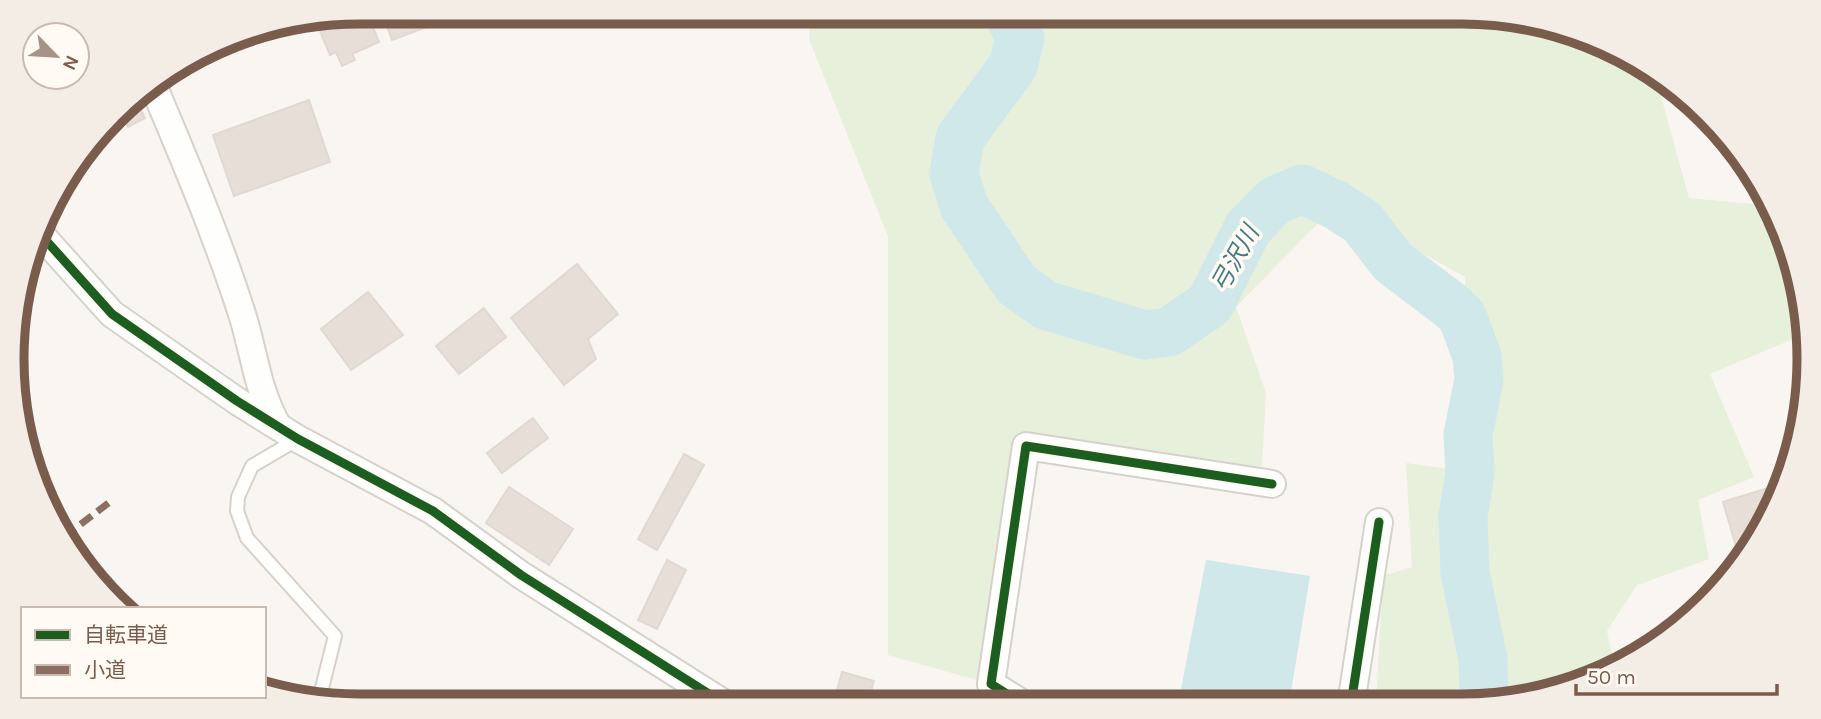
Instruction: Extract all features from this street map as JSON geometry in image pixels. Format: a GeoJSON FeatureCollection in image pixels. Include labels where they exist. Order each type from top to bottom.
{"type":"FeatureCollection","features":[{"type":"Feature","properties":{"kind":"street"},"geometry":{"type":"LineString","coordinates":[[157,93],[197,187],[242,316],[261,396],[287,432]]}},
{"type":"Feature","properties":{"kind":"street"},"geometry":{"type":"LineString","coordinates":[[46,241],[112,314],[237,401],[287,432],[433,511],[521,575],[709,694]]}},
{"type":"Feature","properties":{"kind":"street"},"geometry":{"type":"LineString","coordinates":[[1007,694],[991,684],[1026,446],[1272,484]]}},
{"type":"Feature","properties":{"kind":"street"},"geometry":{"type":"LineString","coordinates":[[1353,694],[1379,522]]}},
{"type":"Feature","properties":{"kind":"lane"},"geometry":{"type":"LineString","coordinates":[[287,432],[253,466],[238,498],[237,511],[247,538],[335,636],[321,692]]}},
{"type":"Feature","properties":{"kind":"green space"},"geometry":{"type":"Polygon","coordinates":[[[810,24],[1462,24],[1527,31],[1569,42],[1610,59],[1659,90],[1689,198],[1759,205],[1779,252],[1790,294],[1796,338],[1710,374],[1754,477],[1698,500],[1709,559],[1637,585],[1607,631],[1613,659],[1569,677],[1505,692],[1377,694],[1383,576],[1412,567],[1406,463],[1470,472],[1465,277],[1336,205],[1236,307],[1266,393],[1262,467],[1027,440],[991,684],[888,655],[888,236],[809,39],[810,24]]]}},
{"type":"Feature","properties":{"kind":"water"},"geometry":{"type":"Polygon","coordinates":[[[1206,560],[1310,576],[1291,694],[1217,694],[1181,689],[1206,560]]]}},
{"type":"Feature","properties":{"kind":"building"},"geometry":{"type":"Polygon","coordinates":[[[372,24],[379,42],[352,54],[355,60],[342,66],[336,52],[330,55],[319,29],[326,26],[372,24]]]}},
{"type":"Feature","properties":{"kind":"building"},"geometry":{"type":"Polygon","coordinates":[[[386,24],[435,24],[392,40],[386,24]]]}},
{"type":"Feature","properties":{"kind":"building"},"geometry":{"type":"Polygon","coordinates":[[[309,100],[330,162],[234,196],[213,135],[309,100]]]}},
{"type":"Feature","properties":{"kind":"building"},"geometry":{"type":"Polygon","coordinates":[[[140,107],[145,118],[128,127],[125,121],[140,107]]]}},
{"type":"Feature","properties":{"kind":"building"},"geometry":{"type":"Polygon","coordinates":[[[577,264],[618,314],[588,339],[596,359],[564,385],[511,318],[577,264]]]}},
{"type":"Feature","properties":{"kind":"building"},"geometry":{"type":"Polygon","coordinates":[[[368,292],[403,335],[351,370],[321,329],[368,292]]]}},
{"type":"Feature","properties":{"kind":"building"},"geometry":{"type":"Polygon","coordinates":[[[484,308],[506,337],[459,374],[436,346],[484,308]]]}},
{"type":"Feature","properties":{"kind":"building"},"geometry":{"type":"Polygon","coordinates":[[[533,418],[548,438],[502,473],[487,453],[533,418]]]}},
{"type":"Feature","properties":{"kind":"building"},"geometry":{"type":"Polygon","coordinates":[[[684,454],[704,465],[657,550],[638,539],[684,454]]]}},
{"type":"Feature","properties":{"kind":"building"},"geometry":{"type":"Polygon","coordinates":[[[509,487],[573,529],[549,565],[486,523],[509,487]]]}},
{"type":"Feature","properties":{"kind":"building"},"geometry":{"type":"Polygon","coordinates":[[[1771,487],[1752,527],[1737,550],[1723,502],[1771,487]]]}},
{"type":"Feature","properties":{"kind":"building"},"geometry":{"type":"Polygon","coordinates":[[[667,560],[686,570],[657,629],[638,620],[667,560]]]}},
{"type":"Feature","properties":{"kind":"building"},"geometry":{"type":"Polygon","coordinates":[[[842,672],[874,681],[870,694],[836,694],[842,672]]]}},
{"type":"Feature","properties":{"kind":"waterway","name":"弓沢川"},"geometry":{"type":"LineString","coordinates":[[1014,24],[1020,38],[1013,66],[960,138],[954,174],[964,206],[1016,284],[1045,305],[1145,335],[1169,332],[1210,304],[1248,228],[1274,201],[1302,189],[1336,205],[1362,222],[1393,262],[1462,316],[1477,356],[1479,380],[1468,435],[1470,473],[1463,516],[1465,573],[1483,659],[1484,694]]}},
{"type":"Feature","properties":{"kind":"marked path"},"geometry":{"type":"LineString","coordinates":[[72,531],[111,501]]}},
{"type":"Feature","properties":{"kind":"cycle path"},"geometry":{"type":"LineString","coordinates":[[46,241],[112,314],[237,401],[298,439],[433,511],[521,575],[709,694]]}},
{"type":"Feature","properties":{"kind":"cycle path"},"geometry":{"type":"LineString","coordinates":[[1007,694],[991,684],[1026,446],[1272,484]]}},
{"type":"Feature","properties":{"kind":"cycle path"},"geometry":{"type":"LineString","coordinates":[[1353,694],[1379,522]]}}]}
